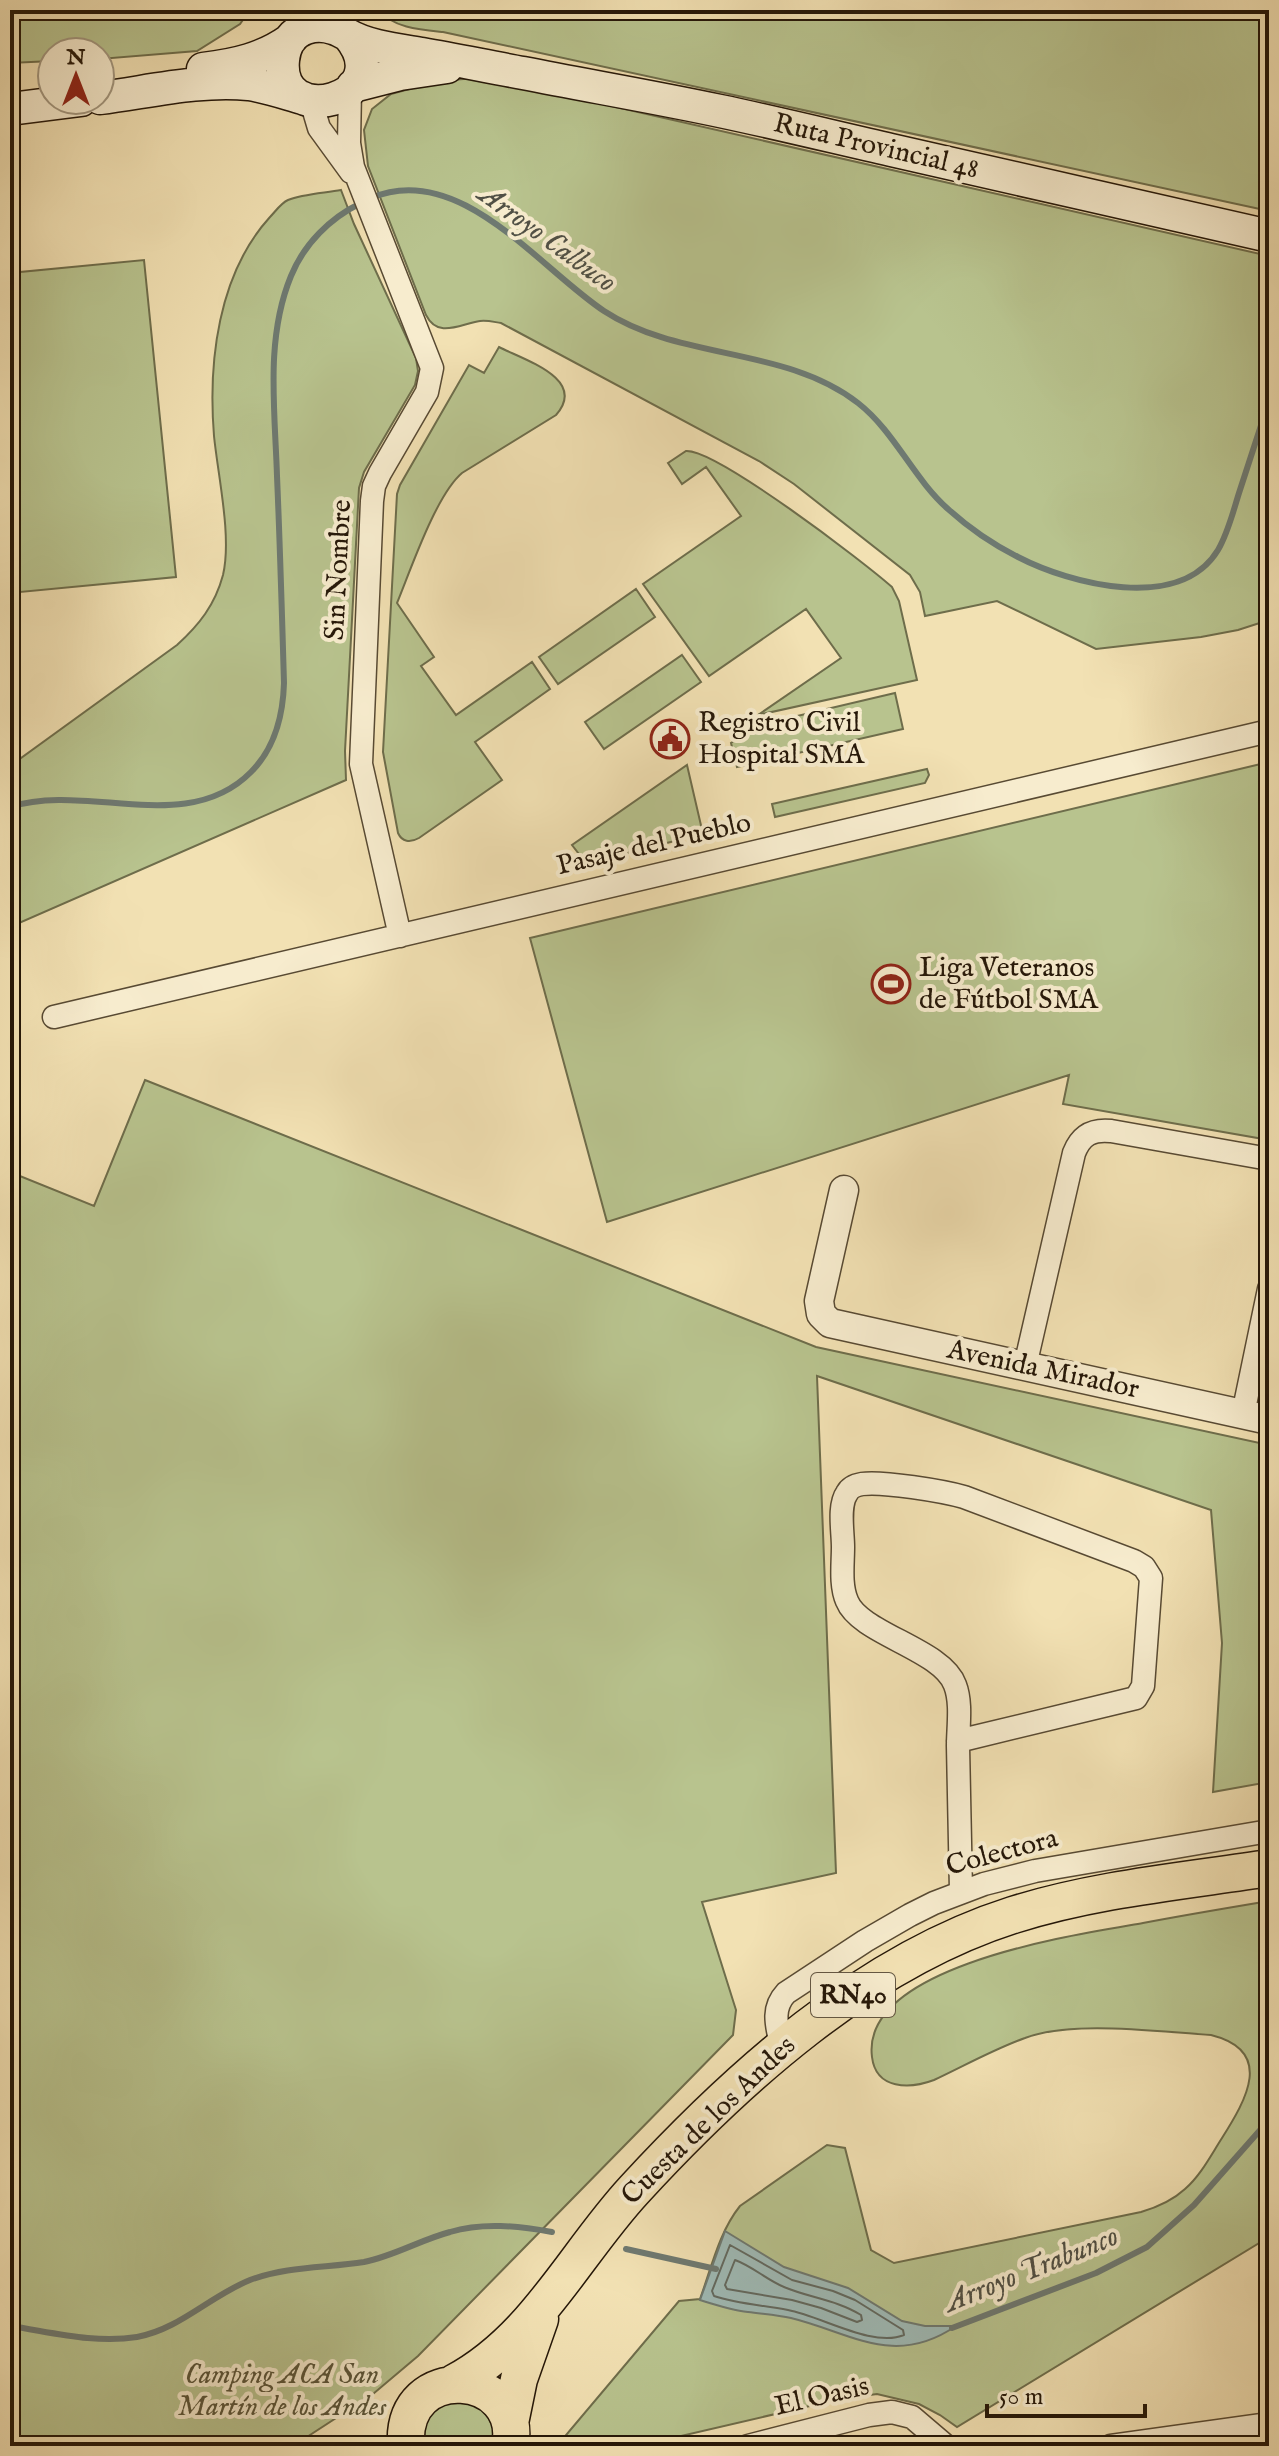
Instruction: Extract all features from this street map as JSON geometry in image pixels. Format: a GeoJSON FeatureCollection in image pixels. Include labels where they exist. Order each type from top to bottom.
{"type":"FeatureCollection","features":[{"type":"Feature","properties":{"kind":"main road","name":"Ruta Provincial 48"},"geometry":{"type":"LineString","coordinates":[[116,80],[238,64],[266,55],[298,28],[323,24],[342,26],[383,47],[721,111],[1269,236]]}},
{"type":"Feature","properties":{"kind":"main road"},"geometry":{"type":"LineString","coordinates":[[342,26],[359,52],[358,79],[352,88]]}},
{"type":"Feature","properties":{"kind":"main road"},"geometry":{"type":"LineString","coordinates":[[298,28],[283,55],[283,72],[290,87],[307,100]]}},
{"type":"Feature","properties":{"kind":"main road","name":"Ruta Provincial 48"},"geometry":{"type":"LineString","coordinates":[[116,96],[236,83],[328,102],[352,88],[417,71],[494,68]]}},
{"type":"Feature","properties":{"kind":"main road"},"geometry":{"type":"LineString","coordinates":[[10,93],[36,90]]}},
{"type":"Feature","properties":{"kind":"main road"},"geometry":{"type":"LineString","coordinates":[[10,109],[36,106]]}},
{"type":"Feature","properties":{"kind":"main road","name":"Cuesta de los Andes"},"geometry":{"type":"LineString","coordinates":[[454,2383],[492,2358],[545,2306],[595,2235],[779,2034],[828,2013],[889,1972],[971,1931],[1013,1915],[1058,1903],[1269,1868]]}},
{"type":"Feature","properties":{"kind":"main road","name":"Cuesta de los Andes"},"geometry":{"type":"LineString","coordinates":[[510,2435],[519,2379],[545,2306]]}},
{"type":"Feature","properties":{"kind":"main road","name":"RN40"},"geometry":{"type":"LineString","coordinates":[[402,2437],[415,2405],[426,2394],[454,2383],[483,2389],[495,2398],[504,2410],[510,2435]]}},
{"type":"Feature","properties":{"kind":"street","name":"Sin Nombre"},"geometry":{"type":"LineString","coordinates":[[352,88],[349,143],[359,183],[432,368],[427,392],[380,473],[372,494],[361,764],[400,936]]}},
{"type":"Feature","properties":{"kind":"street","name":"Sin Nombre"},"geometry":{"type":"LineString","coordinates":[[307,100],[319,128],[359,183]]}},
{"type":"Feature","properties":{"kind":"street","name":"Pasaje del Pueblo"},"geometry":{"type":"LineString","coordinates":[[54,1017],[1269,731]]}},
{"type":"Feature","properties":{"kind":"street"},"geometry":{"type":"LineString","coordinates":[[1025,1366],[1074,1153],[1080,1140],[1093,1131],[1111,1131],[1269,1159]]}},
{"type":"Feature","properties":{"kind":"street","name":"Avenida Mirador"},"geometry":{"type":"LineString","coordinates":[[844,1190],[820,1294],[821,1314],[837,1326],[1256,1417]]}},
{"type":"Feature","properties":{"kind":"street"},"geometry":{"type":"LineString","coordinates":[[1256,1417],[1269,1289]]}},
{"type":"Feature","properties":{"kind":"street"},"geometry":{"type":"LineString","coordinates":[[958,1741],[1136,1698],[1143,1686],[1151,1578],[1144,1567],[1134,1561],[964,1497],[945,1492],[857,1485],[846,1493],[843,1506],[844,1585],[848,1604],[862,1618],[936,1663],[950,1676],[957,1694],[961,1891]]}},
{"type":"Feature","properties":{"kind":"street","name":"Colectora"},"geometry":{"type":"LineString","coordinates":[[779,2034],[778,2004],[786,1993],[887,1928],[961,1891],[1035,1871],[1269,1831]]}},
{"type":"Feature","properties":{"kind":"street","name":"El Oasis"},"geometry":{"type":"LineString","coordinates":[[748,2446],[892,2412],[912,2417],[946,2446]]}},
{"type":"Feature","properties":{"kind":"street"},"geometry":{"type":"LineString","coordinates":[[1111,2446],[1269,2424]]}},
{"type":"Feature","properties":{"kind":"green space"},"geometry":{"type":"Polygon","coordinates":[[[10,10],[250,10],[240,24],[197,51],[116,58],[116,36],[36,36],[36,62],[10,63],[10,10]]]}},
{"type":"Feature","properties":{"kind":"green space"},"geometry":{"type":"Polygon","coordinates":[[[379,10],[1269,10],[1269,211],[443,32],[408,27],[392,21],[379,10]]]}},
{"type":"Feature","properties":{"kind":"green space"},"geometry":{"type":"Polygon","coordinates":[[[476,78],[506,82],[1269,256],[1269,620],[1201,637],[1096,649],[997,601],[925,616],[920,592],[910,575],[794,484],[759,461],[501,323],[483,321],[443,328],[431,322],[368,166],[364,130],[372,109],[391,94],[439,81],[476,78]]]}},
{"type":"Feature","properties":{"kind":"green space"},"geometry":{"type":"Polygon","coordinates":[[[341,190],[416,358],[418,371],[415,385],[364,472],[359,488],[346,780],[10,927],[10,766],[177,645],[211,605],[223,575],[226,543],[214,436],[213,379],[220,320],[228,292],[252,240],[283,203],[300,196],[341,190]]]}},
{"type":"Feature","properties":{"kind":"green space"},"geometry":{"type":"Polygon","coordinates":[[[144,260],[176,577],[10,593],[10,273],[144,260]]]}},
{"type":"Feature","properties":{"kind":"green space"},"geometry":{"type":"Polygon","coordinates":[[[499,347],[549,372],[564,391],[564,402],[556,415],[462,473],[452,484],[425,534],[397,603],[434,657],[421,666],[456,715],[532,662],[550,689],[475,742],[502,780],[419,838],[407,841],[398,833],[383,752],[397,494],[469,365],[484,373],[499,347]]]}},
{"type":"Feature","properties":{"kind":"green space"},"geometry":{"type":"Polygon","coordinates":[[[686,451],[702,455],[757,487],[822,532],[892,587],[899,601],[917,680],[758,715],[841,658],[806,609],[709,676],[643,584],[741,516],[706,467],[682,484],[668,463],[686,451]]]}},
{"type":"Feature","properties":{"kind":"green space"},"geometry":{"type":"Polygon","coordinates":[[[636,589],[655,617],[558,684],[539,657],[636,589]]]}},
{"type":"Feature","properties":{"kind":"green space"},"geometry":{"type":"Polygon","coordinates":[[[682,655],[701,682],[604,749],[585,722],[682,655]]]}},
{"type":"Feature","properties":{"kind":"green space"},"geometry":{"type":"Polygon","coordinates":[[[895,693],[903,729],[737,767],[731,743],[759,725],[895,693]]]}},
{"type":"Feature","properties":{"kind":"green space","name":"Liga Veteranos de Fútbol SMA"},"geometry":{"type":"Polygon","coordinates":[[[1269,762],[1269,1140],[1063,1104],[1069,1075],[607,1222],[530,938],[1269,762]]]}},
{"type":"Feature","properties":{"kind":"green space"},"geometry":{"type":"Polygon","coordinates":[[[687,765],[703,834],[586,863],[572,845],[687,765]]]}},
{"type":"Feature","properties":{"kind":"green space"},"geometry":{"type":"Polygon","coordinates":[[[927,769],[929,775],[925,783],[775,817],[772,804],[927,769]]]}},
{"type":"Feature","properties":{"kind":"green space","name":"Camping ACA San Martín de los Andes"},"geometry":{"type":"Polygon","coordinates":[[[145,1080],[816,1347],[1269,1445],[1269,1782],[1213,1792],[1222,1643],[1211,1510],[817,1376],[836,1873],[702,1902],[736,2010],[733,2035],[418,2356],[373,2394],[293,2446],[10,2446],[10,1172],[94,1206],[145,1080]]]}},
{"type":"Feature","properties":{"kind":"green space"},"geometry":{"type":"Polygon","coordinates":[[[1269,1901],[1269,2237],[957,2427],[919,2404],[877,2394],[840,2399],[638,2446],[565,2446],[561,2441],[679,2301],[700,2299],[721,2239],[740,2206],[827,2145],[845,2148],[871,2250],[894,2263],[1141,2212],[1180,2193],[1205,2165],[1246,2093],[1249,2065],[1243,2052],[1231,2042],[1211,2035],[1116,2029],[1044,2033],[990,2052],[934,2080],[905,2085],[887,2081],[875,2068],[872,2057],[878,2025],[900,1999],[936,1977],[979,1960],[1072,1936],[1269,1901]]]}},
{"type":"Feature","properties":{"kind":"green space"},"geometry":{"type":"Polygon","coordinates":[[[482,2400],[500,2446],[415,2446],[428,2403],[482,2400]]]}},
{"type":"Feature","properties":{"kind":"water"},"geometry":{"type":"Polygon","coordinates":[[[725,2231],[784,2267],[848,2288],[902,2321],[925,2326],[956,2326],[913,2345],[893,2346],[854,2338],[791,2318],[736,2310],[700,2300],[725,2231]]]}},
{"type":"Feature","properties":{"kind":"waterway","name":"Arroyo Calbuco"},"geometry":{"type":"LineString","coordinates":[[371,198],[404,190],[435,194],[466,206],[525,246],[604,311],[634,327],[665,338],[766,362],[829,385],[871,415],[936,497],[973,529],[1008,552],[1040,567],[1094,583],[1152,587],[1178,581],[1201,569],[1225,537],[1269,401]]}},
{"type":"Feature","properties":{"kind":"waterway","name":"Arroyo Calbuco"},"geometry":{"type":"LineString","coordinates":[[10,807],[40,801],[71,800],[167,805],[197,801],[225,791],[251,772],[266,753],[279,720],[284,683],[274,400],[278,325],[291,276],[303,253],[329,224],[361,203]]}},
{"type":"Feature","properties":{"kind":"waterway","name":"Arroyo Trabunco"},"geometry":{"type":"LineString","coordinates":[[952,2328],[1096,2273],[1147,2247],[1194,2205],[1269,2120]]}},
{"type":"Feature","properties":{"kind":"waterway","name":"Arroyo Trabunco"},"geometry":{"type":"LineString","coordinates":[[10,2326],[89,2338],[137,2337],[167,2327],[235,2287],[264,2275],[364,2262],[439,2235],[475,2227],[513,2227],[552,2232]]}},
{"type":"Feature","properties":{"kind":"waterway","name":"Arroyo Trabunco"},"geometry":{"type":"LineString","coordinates":[[626,2249],[716,2269]]}},
{"type":"Feature","properties":{"kind":"place","name":"Registro Civil Hospital SMA"},"geometry":{"type":"Point","coordinates":[670,739]}},
{"type":"Feature","properties":{"kind":"place","name":"Liga Veteranos de Fútbol SMA"},"geometry":{"type":"Point","coordinates":[891,984]}}]}
